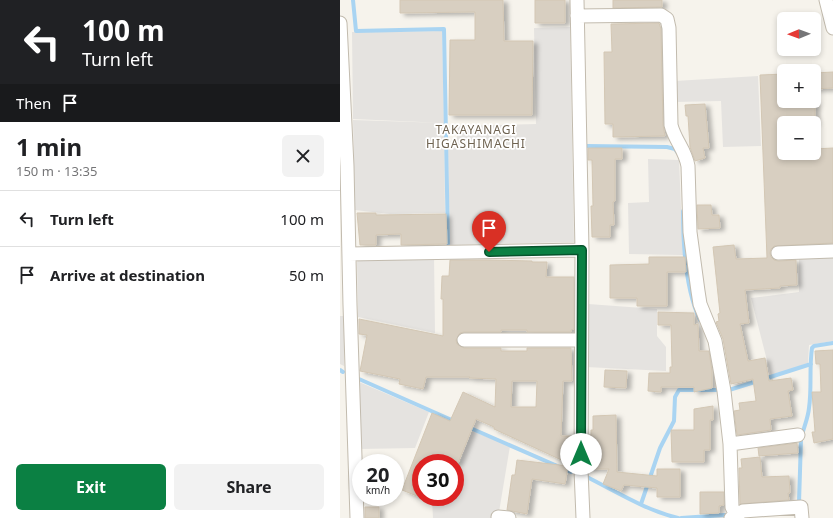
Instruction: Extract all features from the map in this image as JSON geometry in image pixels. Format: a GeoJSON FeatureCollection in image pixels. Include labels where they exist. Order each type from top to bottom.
{"type":"FeatureCollection","features":[{"type":"Feature","properties":{"kind":"street"},"geometry":{"type":"LineString","coordinates":[[577,0],[582,250],[580,470],[583,518]]}},
{"type":"Feature","properties":{"kind":"street"},"geometry":{"type":"LineString","coordinates":[[826,0],[833,28]]}},
{"type":"Feature","properties":{"kind":"street"},"geometry":{"type":"LineString","coordinates":[[577,16],[661,15],[667,19],[669,28],[671,125],[673,135],[686,156],[688,166],[690,232],[700,304],[715,341],[724,390],[730,444],[732,507],[734,514],[742,511],[801,507],[802,518]]}},
{"type":"Feature","properties":{"kind":"street"},"geometry":{"type":"LineString","coordinates":[[340,23],[347,166],[357,518]]}},
{"type":"Feature","properties":{"kind":"street"},"geometry":{"type":"LineString","coordinates":[[349,254],[582,250]]}},
{"type":"Feature","properties":{"kind":"street"},"geometry":{"type":"LineString","coordinates":[[778,253],[833,251]]}},
{"type":"Feature","properties":{"kind":"street"},"geometry":{"type":"LineString","coordinates":[[464,340],[581,340]]}},
{"type":"Feature","properties":{"kind":"street"},"geometry":{"type":"LineString","coordinates":[[730,444],[798,435]]}},
{"type":"Feature","properties":{"kind":"shaded area"},"geometry":{"type":"Polygon","coordinates":[[[570,27],[574,242],[450,245],[448,148],[457,148],[457,126],[536,124],[534,28],[570,27]]]}},
{"type":"Feature","properties":{"kind":"shaded area"},"geometry":{"type":"Polygon","coordinates":[[[442,31],[444,123],[353,119],[352,32],[442,31]]]}},
{"type":"Feature","properties":{"kind":"shaded area"},"geometry":{"type":"Polygon","coordinates":[[[758,76],[761,146],[723,147],[721,101],[675,102],[675,81],[758,76]]]}},
{"type":"Feature","properties":{"kind":"shaded area"},"geometry":{"type":"Polygon","coordinates":[[[353,120],[444,123],[445,213],[390,214],[355,210],[353,120]]]}},
{"type":"Feature","properties":{"kind":"shaded area"},"geometry":{"type":"Polygon","coordinates":[[[648,159],[679,160],[683,255],[629,254],[628,203],[649,202],[648,159]]]}},
{"type":"Feature","properties":{"kind":"shaded area"},"geometry":{"type":"Polygon","coordinates":[[[434,255],[435,333],[358,317],[357,262],[362,256],[434,255]]]}},
{"type":"Feature","properties":{"kind":"shaded area"},"geometry":{"type":"Polygon","coordinates":[[[833,255],[833,341],[809,345],[808,363],[771,376],[751,298],[799,292],[799,256],[833,255]]]}},
{"type":"Feature","properties":{"kind":"shaded area"},"geometry":{"type":"Polygon","coordinates":[[[588,304],[657,309],[657,336],[666,347],[666,371],[586,367],[588,304]]]}},
{"type":"Feature","properties":{"kind":"shaded area"},"geometry":{"type":"Polygon","coordinates":[[[340,316],[345,316],[344,366],[340,364],[340,316]]]}},
{"type":"Feature","properties":{"kind":"shaded area"},"geometry":{"type":"Polygon","coordinates":[[[359,382],[429,412],[415,448],[360,449],[359,382]]]}},
{"type":"Feature","properties":{"kind":"shaded area"},"geometry":{"type":"Polygon","coordinates":[[[472,431],[510,446],[498,518],[433,518],[432,506],[464,506],[463,454],[472,431]]]}},
{"type":"Feature","properties":{"kind":"building"},"geometry":{"type":"Polygon","coordinates":[[[400,0],[503,0],[504,41],[533,41],[532,115],[449,115],[450,40],[475,40],[475,12],[400,13],[400,0]]]}},
{"type":"Feature","properties":{"kind":"building"},"geometry":{"type":"Polygon","coordinates":[[[535,0],[565,0],[565,23],[535,23],[535,0]]]}},
{"type":"Feature","properties":{"kind":"building"},"geometry":{"type":"Polygon","coordinates":[[[613,0],[662,0],[662,7],[613,8],[613,0]]]}},
{"type":"Feature","properties":{"kind":"building"},"geometry":{"type":"Polygon","coordinates":[[[659,23],[661,29],[663,125],[665,136],[613,137],[613,124],[605,124],[604,52],[612,52],[611,24],[659,23]]]}},
{"type":"Feature","properties":{"kind":"building"},"geometry":{"type":"Polygon","coordinates":[[[833,72],[833,88],[821,89],[821,73],[833,72]]]}},
{"type":"Feature","properties":{"kind":"building"},"geometry":{"type":"Polygon","coordinates":[[[777,74],[777,108],[815,108],[815,116],[777,116],[777,160],[821,160],[821,149],[833,148],[833,243],[774,246],[770,253],[774,260],[796,260],[797,285],[780,286],[780,288],[745,290],[749,323],[740,324],[748,361],[765,358],[769,381],[791,378],[793,390],[788,391],[792,416],[770,419],[771,430],[737,435],[734,411],[740,410],[739,403],[756,401],[753,379],[731,384],[723,339],[716,322],[719,321],[718,314],[720,313],[713,247],[734,245],[736,259],[767,258],[760,75],[777,74]]]}},
{"type":"Feature","properties":{"kind":"building"},"geometry":{"type":"Polygon","coordinates":[[[705,104],[709,148],[703,148],[705,158],[695,161],[690,147],[688,116],[686,116],[685,105],[705,104]]]}},
{"type":"Feature","properties":{"kind":"building"},"geometry":{"type":"Polygon","coordinates":[[[588,148],[622,148],[622,159],[615,159],[615,201],[613,202],[614,225],[610,225],[610,237],[592,237],[592,160],[588,160],[588,148]]]}},
{"type":"Feature","properties":{"kind":"building"},"geometry":{"type":"Polygon","coordinates":[[[697,205],[711,205],[712,215],[719,215],[720,228],[698,229],[697,205]]]}},
{"type":"Feature","properties":{"kind":"building"},"geometry":{"type":"Polygon","coordinates":[[[357,213],[376,213],[376,215],[446,214],[447,244],[401,245],[401,234],[376,235],[376,245],[360,245],[357,213]]]}},
{"type":"Feature","properties":{"kind":"building"},"geometry":{"type":"Polygon","coordinates":[[[649,257],[685,257],[686,272],[667,272],[667,306],[637,306],[637,298],[610,298],[610,265],[649,264],[649,257]]]}},
{"type":"Feature","properties":{"kind":"building"},"geometry":{"type":"Polygon","coordinates":[[[450,260],[489,260],[547,262],[546,277],[574,277],[574,329],[571,330],[571,332],[527,332],[527,330],[501,330],[501,332],[464,332],[460,333],[456,340],[457,344],[464,348],[501,348],[501,351],[527,351],[527,348],[571,348],[572,381],[563,381],[561,436],[573,436],[573,457],[569,457],[568,463],[494,429],[494,427],[476,419],[462,454],[416,454],[432,413],[450,421],[463,392],[495,407],[496,379],[469,378],[470,377],[426,377],[423,389],[399,384],[400,379],[360,371],[367,335],[359,334],[359,319],[443,336],[443,299],[441,299],[442,276],[449,276],[450,260]],[[512,381],[511,407],[536,407],[537,381],[512,381]]]}},
{"type":"Feature","properties":{"kind":"building"},"geometry":{"type":"Polygon","coordinates":[[[658,312],[694,313],[694,325],[698,324],[699,351],[709,351],[712,371],[712,388],[694,392],[694,387],[661,387],[661,392],[648,391],[649,373],[670,373],[670,367],[672,367],[671,325],[658,325],[658,312]]]}},
{"type":"Feature","properties":{"kind":"building"},"geometry":{"type":"Polygon","coordinates":[[[833,350],[833,439],[814,443],[812,432],[815,432],[812,392],[821,392],[820,364],[816,364],[815,351],[833,350]]]}},
{"type":"Feature","properties":{"kind":"building"},"geometry":{"type":"Polygon","coordinates":[[[605,370],[627,371],[626,388],[604,387],[605,370]]]}},
{"type":"Feature","properties":{"kind":"building"},"geometry":{"type":"Polygon","coordinates":[[[713,406],[713,420],[710,420],[710,450],[704,450],[704,462],[672,462],[671,430],[694,430],[694,409],[713,406]]]}},
{"type":"Feature","properties":{"kind":"building"},"geometry":{"type":"Polygon","coordinates":[[[616,415],[617,472],[657,476],[657,469],[680,469],[680,497],[657,497],[657,488],[624,485],[621,491],[603,484],[609,469],[589,469],[589,435],[591,435],[591,430],[593,430],[593,416],[616,415]]]}},
{"type":"Feature","properties":{"kind":"building"},"geometry":{"type":"Polygon","coordinates":[[[797,443],[798,453],[759,456],[758,448],[797,443]]]}},
{"type":"Feature","properties":{"kind":"building"},"geometry":{"type":"Polygon","coordinates":[[[760,457],[762,477],[789,476],[789,500],[740,504],[739,468],[742,468],[741,459],[760,457]]]}},
{"type":"Feature","properties":{"kind":"building"},"geometry":{"type":"Polygon","coordinates":[[[517,460],[568,466],[565,484],[532,479],[527,514],[507,510],[512,475],[515,475],[517,460]]]}},
{"type":"Feature","properties":{"kind":"building"},"geometry":{"type":"Polygon","coordinates":[[[412,464],[412,494],[404,491],[404,485],[412,464]]]}},
{"type":"Feature","properties":{"kind":"building"},"geometry":{"type":"Polygon","coordinates":[[[700,492],[724,492],[724,505],[719,506],[719,513],[700,514],[700,492]]]}},
{"type":"Feature","properties":{"kind":"building"},"geometry":{"type":"Polygon","coordinates":[[[365,507],[379,507],[379,518],[365,518],[365,507]]]}},
{"type":"Feature","properties":{"kind":"waterway"},"geometry":{"type":"LineString","coordinates":[[353,0],[356,31],[444,29],[448,244]]}},
{"type":"Feature","properties":{"kind":"waterway"},"geometry":{"type":"LineString","coordinates":[[587,146],[667,147],[675,149],[677,152]]}},
{"type":"Feature","properties":{"kind":"waterway"},"geometry":{"type":"LineString","coordinates":[[683,211],[688,281],[691,295],[700,320]]}},
{"type":"Feature","properties":{"kind":"waterway"},"geometry":{"type":"LineString","coordinates":[[797,503],[799,503],[801,439],[808,416],[810,400],[812,348],[814,346],[833,343]]}},
{"type":"Feature","properties":{"kind":"waterway"},"geometry":{"type":"LineString","coordinates":[[764,379],[811,364]]}},
{"type":"Feature","properties":{"kind":"waterway"},"geometry":{"type":"LineString","coordinates":[[359,379],[454,421]]}},
{"type":"Feature","properties":{"kind":"waterway"},"geometry":{"type":"LineString","coordinates":[[641,504],[660,448],[674,421],[675,397],[679,390],[729,390],[758,381]]}},
{"type":"Feature","properties":{"kind":"waterway"},"geometry":{"type":"LineString","coordinates":[[468,427],[571,472]]}},
{"type":"Feature","properties":{"kind":"waterway"},"geometry":{"type":"LineString","coordinates":[[585,476],[642,505],[666,515],[678,518]]}},
{"type":"Feature","properties":{"kind":"waterway"},"geometry":{"type":"LineString","coordinates":[[681,518],[725,515],[727,518]]}},
{"type":"Feature","properties":{"kind":"district","name":"TAKAYANAGI HIGASHIMACHI"},"geometry":{"type":"Point","coordinates":[476,137]}},
{"type":"Feature","properties":{"kind":"route"},"geometry":{"type":"LineString","coordinates":[[489,252],[582,250],[581,454]]}}]}
